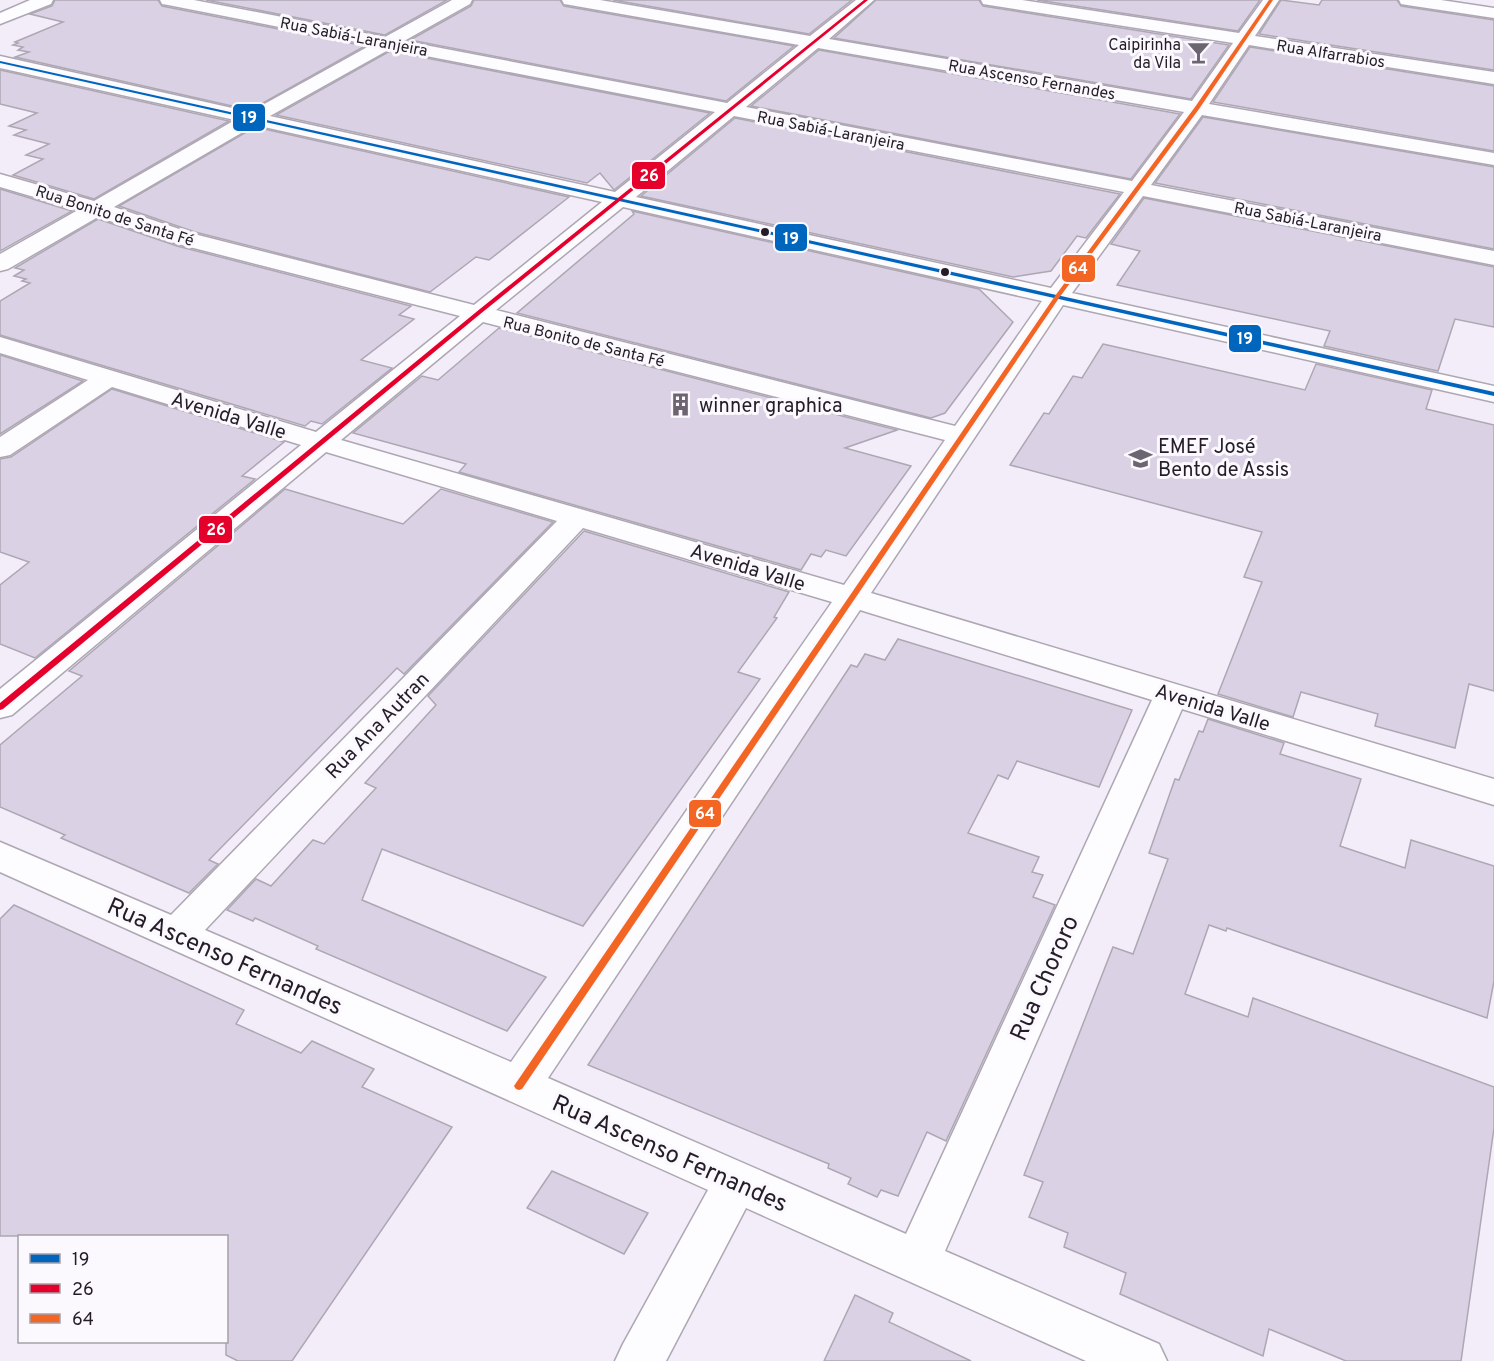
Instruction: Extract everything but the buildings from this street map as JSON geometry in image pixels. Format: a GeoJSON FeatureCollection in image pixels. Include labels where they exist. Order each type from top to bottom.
{"type":"FeatureCollection","features":[{"type":"Feature","properties":{"kind":"street"},"geometry":{"type":"LineString","coordinates":[[0,19],[45,0]]}},
{"type":"Feature","properties":{"kind":"street","name":"Rua Sabiá-Laranjeira"},"geometry":{"type":"LineString","coordinates":[[168,0],[1494,258]]}},
{"type":"Feature","properties":{"kind":"street"},"geometry":{"type":"LineString","coordinates":[[0,264],[251,119],[464,0]]}},
{"type":"Feature","properties":{"kind":"street","name":"Rua Ascenso Fernandes"},"geometry":{"type":"LineString","coordinates":[[570,0],[1494,159]]}},
{"type":"Feature","properties":{"kind":"street"},"geometry":{"type":"LineString","coordinates":[[0,707],[320,442],[866,0]]}},
{"type":"Feature","properties":{"kind":"street","name":"Rua Alfarrabios"},"geometry":{"type":"LineString","coordinates":[[989,0],[1494,78]]}},
{"type":"Feature","properties":{"kind":"street"},"geometry":{"type":"LineString","coordinates":[[519,1086],[1057,297],[1197,108],[1271,0]]}},
{"type":"Feature","properties":{"kind":"street"},"geometry":{"type":"LineString","coordinates":[[1407,0],[1494,13]]}},
{"type":"Feature","properties":{"kind":"street"},"geometry":{"type":"LineString","coordinates":[[0,62],[1494,394]]}},
{"type":"Feature","properties":{"kind":"street","name":"Rua Bonito de Santa Fé"},"geometry":{"type":"LineString","coordinates":[[0,180],[186,239],[962,436]]}},
{"type":"Feature","properties":{"kind":"street","name":"Avenida Valle"},"geometry":{"type":"LineString","coordinates":[[0,345],[107,379],[853,598],[1494,792]]}},
{"type":"Feature","properties":{"kind":"street"},"geometry":{"type":"LineString","coordinates":[[0,449],[107,379]]}},
{"type":"Feature","properties":{"kind":"street","name":"Rua Ana Autran"},"geometry":{"type":"LineString","coordinates":[[177,934],[578,516]]}},
{"type":"Feature","properties":{"kind":"street","name":"Rua Chororo"},"geometry":{"type":"LineString","coordinates":[[917,1262],[1172,694]]}},
{"type":"Feature","properties":{"kind":"street","name":"Rua Ascenso Fernandes"},"geometry":{"type":"LineString","coordinates":[[3,862],[177,934],[1142,1361]]}},
{"type":"Feature","properties":{"kind":"street"},"geometry":{"type":"LineString","coordinates":[[640,1361],[736,1182]]}},
{"type":"Feature","properties":{"kind":"transit line","name":"26"},"geometry":{"type":"LineString","coordinates":[[0,707],[477,314],[866,0]]}},
{"type":"Feature","properties":{"kind":"transit line","name":"64"},"geometry":{"type":"LineString","coordinates":[[519,1086],[1057,297],[1197,108],[1271,0]]}},
{"type":"Feature","properties":{"kind":"transit line","name":"19"},"geometry":{"type":"LineString","coordinates":[[0,62],[1494,394]]}},
{"type":"Feature","properties":{"kind":"place","name":"Caipirinha da Vila"},"geometry":{"type":"Point","coordinates":[1199,53]}},
{"type":"Feature","properties":{"kind":"place","name":"winner graphica"},"geometry":{"type":"Point","coordinates":[681,405]}},
{"type":"Feature","properties":{"kind":"place","name":"EMEF José Bento de Assis"},"geometry":{"type":"Point","coordinates":[1140,458]}}]}
